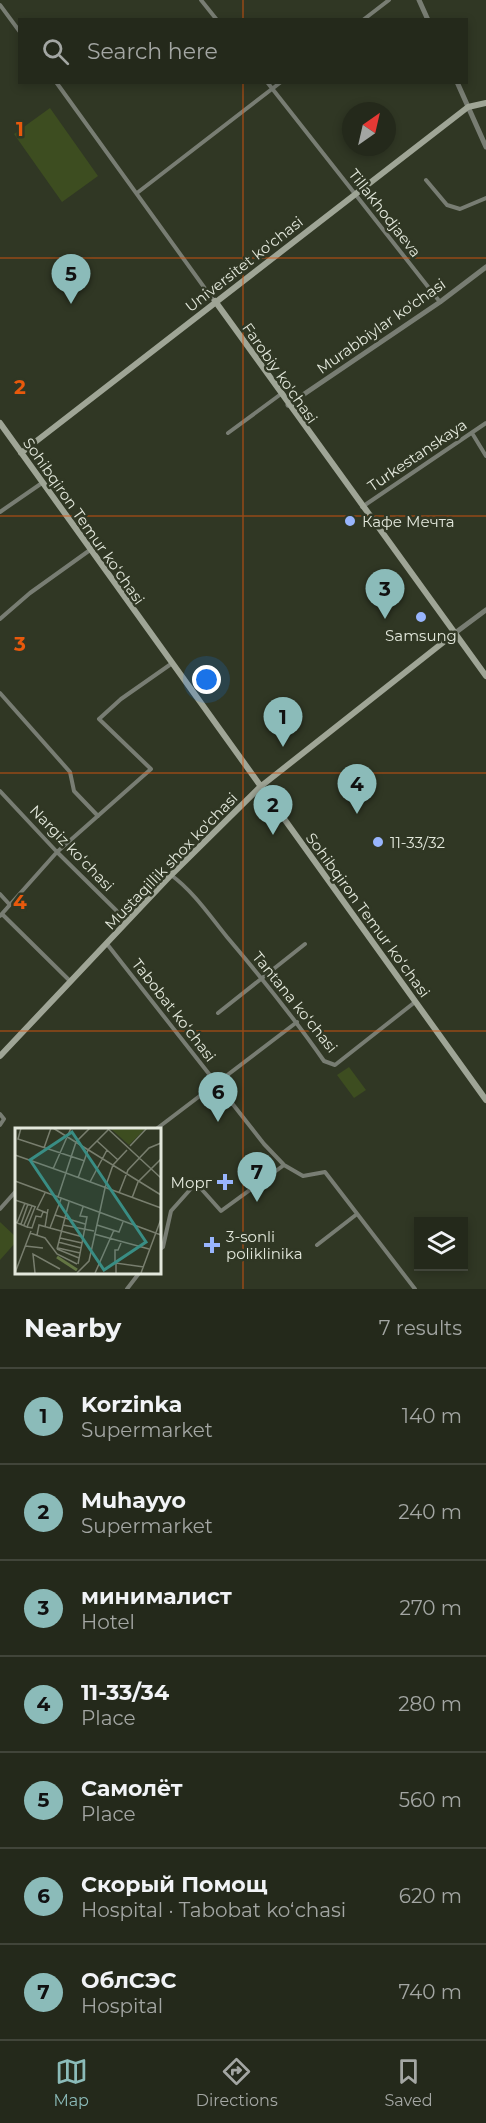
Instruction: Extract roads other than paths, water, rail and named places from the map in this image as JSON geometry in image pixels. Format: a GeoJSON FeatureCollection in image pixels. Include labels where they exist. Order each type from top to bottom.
{"type":"FeatureCollection","features":[{"type":"Feature","properties":{"kind":"main road","name":"Universitet ko'chasi"},"geometry":{"type":"LineString","coordinates":[[21,453],[468,107],[486,103]]}},
{"type":"Feature","properties":{"kind":"main road","name":"Farobiy ko'chasi"},"geometry":{"type":"LineString","coordinates":[[215,301],[486,676]]}},
{"type":"Feature","properties":{"kind":"main road","name":"Sohibqiron Temur koʻchasi"},"geometry":{"type":"LineString","coordinates":[[0,423],[486,1100]]}},
{"type":"Feature","properties":{"kind":"main road","name":"Mustaqillik shox ko'chasi"},"geometry":{"type":"LineString","coordinates":[[0,1056],[171,875],[260,787],[455,633]]}},
{"type":"Feature","properties":{"kind":"street"},"geometry":{"type":"LineString","coordinates":[[201,0],[215,18]]}},
{"type":"Feature","properties":{"kind":"street"},"geometry":{"type":"LineString","coordinates":[[366,18],[389,0]]}},
{"type":"Feature","properties":{"kind":"street"},"geometry":{"type":"LineString","coordinates":[[420,0],[427,18]]}},
{"type":"Feature","properties":{"kind":"street"},"geometry":{"type":"LineString","coordinates":[[0,5],[18,29]]}},
{"type":"Feature","properties":{"kind":"street","name":"Farobiy ko'chasi"},"geometry":{"type":"LineString","coordinates":[[57,84],[215,301]]}},
{"type":"Feature","properties":{"kind":"street","name":"Tillakhodjaeva"},"geometry":{"type":"LineString","coordinates":[[268,84],[440,302]]}},
{"type":"Feature","properties":{"kind":"street"},"geometry":{"type":"LineString","coordinates":[[137,193],[279,84]]}},
{"type":"Feature","properties":{"kind":"street"},"geometry":{"type":"LineString","coordinates":[[458,84],[486,147]]}},
{"type":"Feature","properties":{"kind":"street"},"geometry":{"type":"LineString","coordinates":[[426,180],[447,205],[460,209],[486,198]]}},
{"type":"Feature","properties":{"kind":"street","name":"Murabbiylar ko'chasi"},"geometry":{"type":"LineString","coordinates":[[288,405],[440,302],[486,267]]}},
{"type":"Feature","properties":{"kind":"street"},"geometry":{"type":"LineString","coordinates":[[228,433],[280,394]]}},
{"type":"Feature","properties":{"kind":"street","name":"Turkestanskaya"},"geometry":{"type":"LineString","coordinates":[[362,507],[486,423]]}},
{"type":"Feature","properties":{"kind":"street"},"geometry":{"type":"LineString","coordinates":[[472,433],[486,456]]}},
{"type":"Feature","properties":{"kind":"street"},"geometry":{"type":"LineString","coordinates":[[0,512],[42,483]]}},
{"type":"Feature","properties":{"kind":"street"},"geometry":{"type":"LineString","coordinates":[[0,619],[30,593],[90,550]]}},
{"type":"Feature","properties":{"kind":"street","name":"Mustaqillik shox ko'chasi"},"geometry":{"type":"LineString","coordinates":[[455,633],[486,610]]}},
{"type":"Feature","properties":{"kind":"street"},"geometry":{"type":"LineString","coordinates":[[70,981],[1,915],[57,852],[151,769],[99,719],[121,699],[171,664]]}},
{"type":"Feature","properties":{"kind":"street"},"geometry":{"type":"LineString","coordinates":[[0,693],[70,772],[74,790],[98,816]]}},
{"type":"Feature","properties":{"kind":"street","name":"Nargiz koʻchasi"},"geometry":{"type":"LineString","coordinates":[[0,791],[57,852],[127,921]]}},
{"type":"Feature","properties":{"kind":"street","name":"Tantana koʻchasi"},"geometry":{"type":"LineString","coordinates":[[171,875],[182,883],[263,980],[297,1022],[324,1061],[335,1065],[416,1002]]}},
{"type":"Feature","properties":{"kind":"street"},"geometry":{"type":"LineString","coordinates":[[0,894],[10,905]]}},
{"type":"Feature","properties":{"kind":"street","name":"Tabobat koʻchasi"},"geometry":{"type":"LineString","coordinates":[[107,944],[264,1144],[284,1165],[303,1176],[325,1172],[414,1289]]}},
{"type":"Feature","properties":{"kind":"street"},"geometry":{"type":"LineString","coordinates":[[218,1013],[263,980],[305,944]]}},
{"type":"Feature","properties":{"kind":"street"},"geometry":{"type":"LineString","coordinates":[[158,1128],[297,1022]]}},
{"type":"Feature","properties":{"kind":"street"},"geometry":{"type":"LineString","coordinates":[[0,1114],[4,1119],[0,1125]]}},
{"type":"Feature","properties":{"kind":"street"},"geometry":{"type":"LineString","coordinates":[[160,1249],[163,1247],[171,1211],[196,1183],[221,1211],[284,1165]]}},
{"type":"Feature","properties":{"kind":"street"},"geometry":{"type":"LineString","coordinates":[[0,1209],[15,1192]]}},
{"type":"Feature","properties":{"kind":"street"},"geometry":{"type":"LineString","coordinates":[[317,1245],[357,1214]]}},
{"type":"Feature","properties":{"kind":"street"},"geometry":{"type":"LineString","coordinates":[[127,1289],[138,1274]]}},
{"type":"Feature","properties":{"kind":"place","name":"Самолёт"},"geometry":{"type":"Point","coordinates":[71,304]}},
{"type":"Feature","properties":{"kind":"place","name":"Кафе Мечта"},"geometry":{"type":"Point","coordinates":[350,521]}},
{"type":"Feature","properties":{"kind":"place","name":"Samsung"},"geometry":{"type":"Point","coordinates":[421,617]}},
{"type":"Feature","properties":{"kind":"place","name":"минималист"},"geometry":{"type":"Point","coordinates":[385,619]}},
{"type":"Feature","properties":{"kind":"place","name":"Korzinka"},"geometry":{"type":"Point","coordinates":[283,747]}},
{"type":"Feature","properties":{"kind":"place","name":"11-33/34"},"geometry":{"type":"Point","coordinates":[357,814]}},
{"type":"Feature","properties":{"kind":"place","name":"Muhayyo"},"geometry":{"type":"Point","coordinates":[273,835]}},
{"type":"Feature","properties":{"kind":"place","name":"11-33/32"},"geometry":{"type":"Point","coordinates":[378,842]}},
{"type":"Feature","properties":{"kind":"place","name":"Скорый Помощ"},"geometry":{"type":"Point","coordinates":[218,1122]}},
{"type":"Feature","properties":{"kind":"place","name":"Морг"},"geometry":{"type":"Point","coordinates":[225,1182]}},
{"type":"Feature","properties":{"kind":"place","name":"ОблСЭС"},"geometry":{"type":"Point","coordinates":[257,1202]}},
{"type":"Feature","properties":{"kind":"place","name":"3-sonli poliklinika"},"geometry":{"type":"Point","coordinates":[212,1245]}}]}
